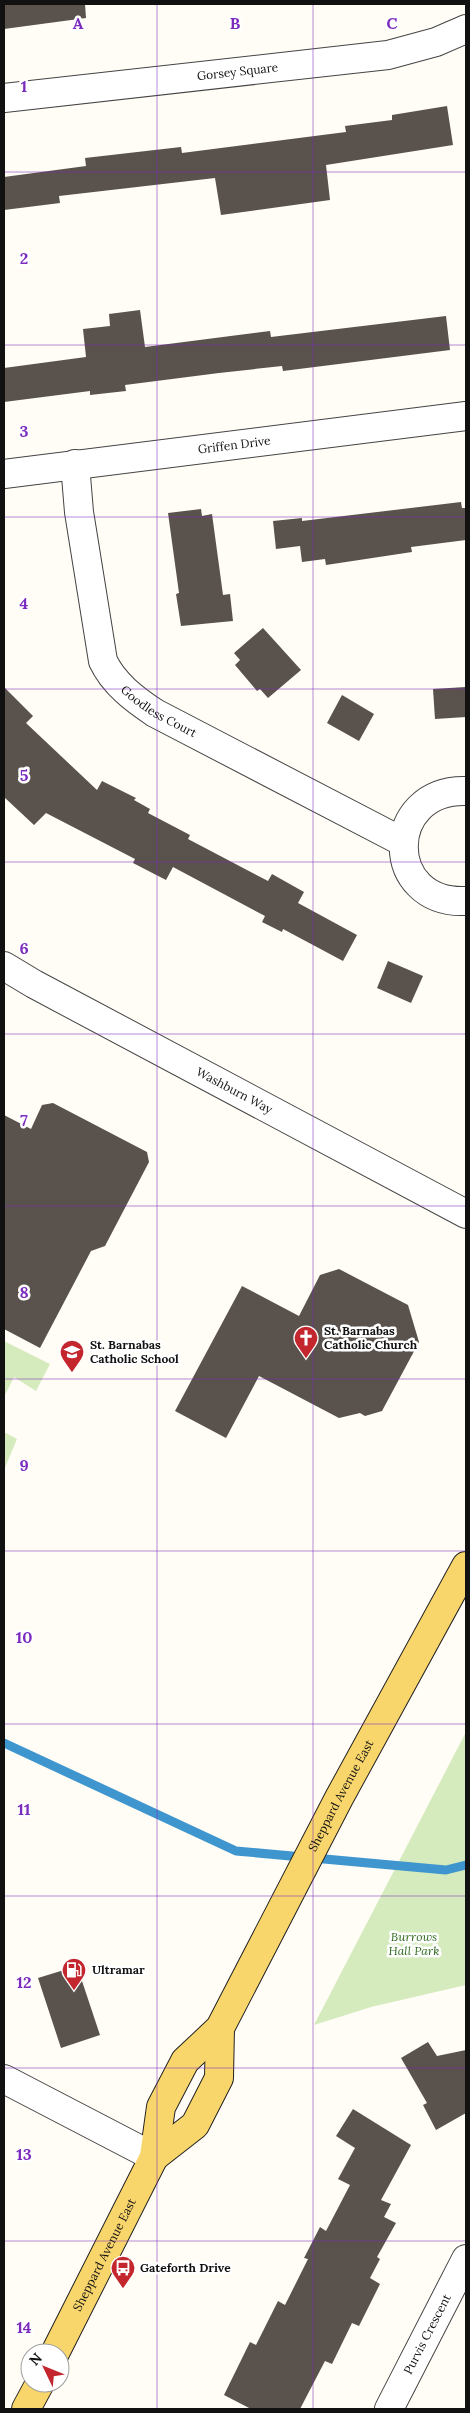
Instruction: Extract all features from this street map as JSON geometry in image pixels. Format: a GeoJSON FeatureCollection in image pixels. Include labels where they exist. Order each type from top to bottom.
{"type":"FeatureCollection","features":[{"type":"Feature","properties":{"kind":"main road","name":"Sheppard Avenue East"},"geometry":{"type":"LineString","coordinates":[[60,2343],[154,2157],[161,2107],[185,2061],[220,2028],[339,1798],[466,1566]]}},
{"type":"Feature","properties":{"kind":"main road","name":"Sheppard Avenue East"},"geometry":{"type":"LineString","coordinates":[[154,2157],[195,2125],[219,2078],[220,2028]]}},
{"type":"Feature","properties":{"kind":"main road"},"geometry":{"type":"LineString","coordinates":[[26,2409],[35,2393]]}},
{"type":"Feature","properties":{"kind":"street","name":"Gorsey Square"},"geometry":{"type":"LineString","coordinates":[[4,98],[388,55],[436,42],[466,29]]}},
{"type":"Feature","properties":{"kind":"street","name":"Griffen Drive"},"geometry":{"type":"LineString","coordinates":[[4,474],[466,416]]}},
{"type":"Feature","properties":{"kind":"street","name":"Goodless Court"},"geometry":{"type":"LineString","coordinates":[[75,464],[79,512],[102,661],[109,675],[134,699],[155,714],[403,842]]}},
{"type":"Feature","properties":{"kind":"street"},"geometry":{"type":"LineString","coordinates":[[466,791],[451,791],[433,796],[418,808],[408,824],[403,842],[404,859],[410,875],[422,888],[436,897],[452,902],[466,901]]}},
{"type":"Feature","properties":{"kind":"street","name":"Washburn Way"},"geometry":{"type":"LineString","coordinates":[[4,966],[34,984],[466,1214]]}},
{"type":"Feature","properties":{"kind":"street"},"geometry":{"type":"LineString","coordinates":[[4,2079],[154,2157]]}},
{"type":"Feature","properties":{"kind":"street","name":"Purvis Crescent"},"geometry":{"type":"LineString","coordinates":[[390,2409],[466,2260]]}},
{"type":"Feature","properties":{"kind":"green space"},"geometry":{"type":"Polygon","coordinates":[[[4,1341],[50,1364],[36,1391],[14,1377],[4,1397],[4,1341]]]}},
{"type":"Feature","properties":{"kind":"green space"},"geometry":{"type":"Polygon","coordinates":[[[4,1432],[17,1439],[4,1470],[4,1432]]]}},
{"type":"Feature","properties":{"kind":"green space","name":"Burrows Hall Park"},"geometry":{"type":"Polygon","coordinates":[[[466,1732],[466,1985],[371,2007],[314,2025],[466,1732]]]}},
{"type":"Feature","properties":{"kind":"building"},"geometry":{"type":"Polygon","coordinates":[[[4,4],[85,4],[86,18],[4,29],[4,4]]]}},
{"type":"Feature","properties":{"kind":"building"},"geometry":{"type":"Polygon","coordinates":[[[447,106],[453,145],[326,165],[330,200],[221,215],[215,178],[59,196],[60,203],[4,210],[4,177],[86,166],[85,158],[181,147],[182,153],[346,132],[345,126],[392,120],[392,115],[447,106]]]}},
{"type":"Feature","properties":{"kind":"building"},"geometry":{"type":"Polygon","coordinates":[[[140,310],[145,347],[270,331],[271,337],[446,316],[450,350],[283,371],[282,366],[219,373],[125,385],[126,391],[90,395],[90,391],[4,402],[4,368],[86,357],[83,329],[110,326],[109,314],[140,310]]]}},
{"type":"Feature","properties":{"kind":"building"},"geometry":{"type":"Polygon","coordinates":[[[461,502],[462,508],[466,508],[466,540],[411,547],[412,552],[326,565],[325,559],[302,562],[300,546],[276,549],[273,521],[302,518],[302,521],[461,502]]]}},
{"type":"Feature","properties":{"kind":"building"},"geometry":{"type":"Polygon","coordinates":[[[201,509],[202,516],[212,514],[223,595],[230,594],[233,621],[181,626],[176,594],[179,593],[168,513],[201,509]]]}},
{"type":"Feature","properties":{"kind":"building"},"geometry":{"type":"Polygon","coordinates":[[[263,628],[301,670],[268,698],[260,689],[257,691],[235,665],[240,660],[234,653],[263,628]]]}},
{"type":"Feature","properties":{"kind":"building"},"geometry":{"type":"Polygon","coordinates":[[[4,687],[33,716],[26,723],[97,790],[102,781],[136,798],[134,800],[150,809],[148,813],[190,835],[188,839],[268,881],[272,874],[304,892],[298,903],[357,935],[343,961],[283,929],[282,932],[262,922],[265,916],[173,867],[166,880],[133,863],[135,859],[46,813],[34,825],[4,797],[4,687]]]}},
{"type":"Feature","properties":{"kind":"building"},"geometry":{"type":"Polygon","coordinates":[[[466,687],[466,717],[435,719],[433,689],[466,687]]]}},
{"type":"Feature","properties":{"kind":"building"},"geometry":{"type":"Polygon","coordinates":[[[342,695],[374,714],[359,741],[327,723],[342,695]]]}},
{"type":"Feature","properties":{"kind":"building"},"geometry":{"type":"Polygon","coordinates":[[[388,961],[423,976],[411,1003],[377,988],[388,961]]]}},
{"type":"Feature","properties":{"kind":"building"},"geometry":{"type":"Polygon","coordinates":[[[53,1103],[147,1152],[149,1162],[105,1246],[91,1251],[40,1348],[4,1329],[4,1115],[31,1129],[42,1105],[53,1103]]]}},
{"type":"Feature","properties":{"kind":"building","name":"St. Barnabas Catholic Church"},"geometry":{"type":"Polygon","coordinates":[[[339,1269],[408,1305],[419,1342],[382,1411],[365,1416],[360,1413],[339,1418],[259,1376],[226,1438],[175,1411],[242,1286],[299,1316],[320,1275],[339,1269]]]}},
{"type":"Feature","properties":{"kind":"building"},"geometry":{"type":"Polygon","coordinates":[[[77,1966],[100,2035],[61,2048],[38,1978],[77,1966]]]}},
{"type":"Feature","properties":{"kind":"building"},"geometry":{"type":"Polygon","coordinates":[[[428,2042],[437,2056],[466,2050],[466,2113],[436,2130],[423,2105],[427,2103],[401,2058],[428,2042]]]}},
{"type":"Feature","properties":{"kind":"building"},"geometry":{"type":"Polygon","coordinates":[[[353,2109],[411,2145],[381,2200],[391,2204],[384,2217],[396,2223],[377,2257],[380,2259],[370,2278],[380,2284],[359,2326],[352,2323],[332,2364],[325,2361],[300,2409],[251,2409],[224,2395],[250,2342],[256,2345],[278,2301],[285,2305],[308,2259],[304,2258],[320,2227],[326,2231],[350,2185],[338,2179],[355,2148],[336,2136],[353,2109]]]}},
{"type":"Feature","properties":{"kind":"waterway"},"geometry":{"type":"LineString","coordinates":[[4,1743],[236,1851],[446,1870],[466,1865]]}},
{"type":"Feature","properties":{"kind":"place","name":"St. Barnabas Catholic Church"},"geometry":{"type":"Point","coordinates":[306,1359]}},
{"type":"Feature","properties":{"kind":"place","name":"St. Barnabas Catholic School"},"geometry":{"type":"Point","coordinates":[72,1373]}},
{"type":"Feature","properties":{"kind":"place","name":"Ultramar"},"geometry":{"type":"Point","coordinates":[74,1991]}},
{"type":"Feature","properties":{"kind":"place","name":"Gateforth Drive"},"geometry":{"type":"Point","coordinates":[123,2289]}}]}
